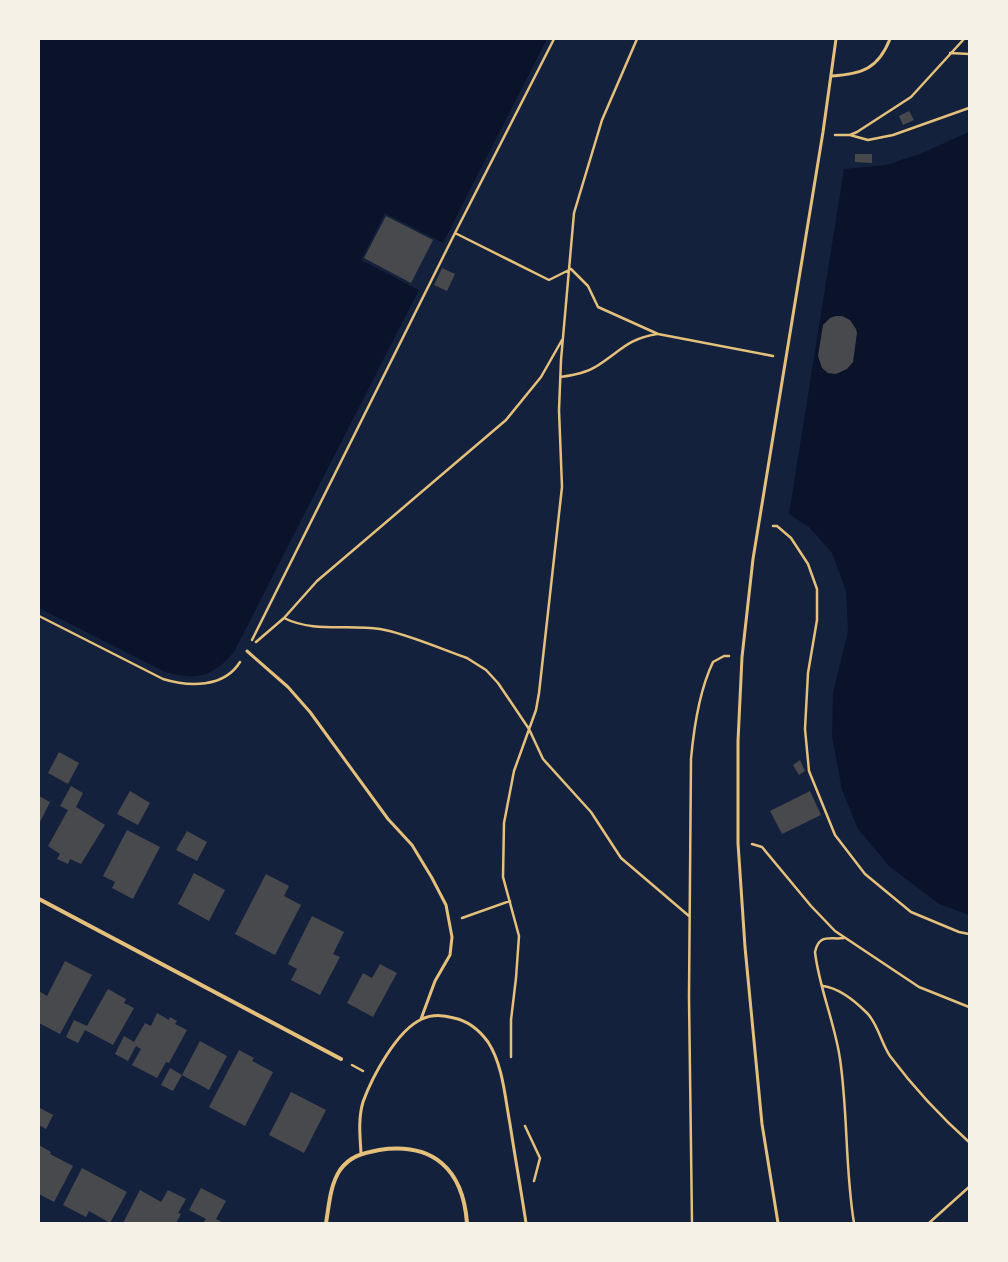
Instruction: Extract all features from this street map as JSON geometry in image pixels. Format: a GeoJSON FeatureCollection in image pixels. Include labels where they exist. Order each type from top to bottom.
{"type":"FeatureCollection","features":[{"type":"Feature","properties":{"kind":"street"},"geometry":{"type":"LineString","coordinates":[[39,899],[341,1059]]}},
{"type":"Feature","properties":{"kind":"street"},"geometry":{"type":"LineString","coordinates":[[326,1223],[334,1183],[339,1172],[350,1159],[361,1153],[395,1148],[408,1148],[432,1156],[451,1173],[463,1197],[467,1223]]}},
{"type":"Feature","properties":{"kind":"lane"},"geometry":{"type":"LineString","coordinates":[[778,1223],[762,1124],[745,947],[738,843],[738,741],[742,657],[753,559],[832,76],[836,39]]}},
{"type":"Feature","properties":{"kind":"lane"},"geometry":{"type":"LineString","coordinates":[[832,76],[850,75],[861,72],[872,66],[881,56],[890,39]]}},
{"type":"Feature","properties":{"kind":"lane"},"geometry":{"type":"LineString","coordinates":[[247,651],[288,687],[310,712],[388,819],[412,845],[446,905],[452,937],[450,955],[436,981],[421,1019]]}},
{"type":"Feature","properties":{"kind":"lane"},"geometry":{"type":"LineString","coordinates":[[361,1153],[360,1116],[363,1103],[374,1076],[392,1047],[403,1034],[421,1019],[432,1016],[447,1016],[460,1019],[481,1034],[492,1049],[502,1078],[526,1223]]}},
{"type":"Feature","properties":{"kind":"path"},"geometry":{"type":"LineString","coordinates":[[39,616],[163,679],[179,684],[196,685],[215,682],[226,677],[238,666],[247,651],[455,233],[554,39]]}},
{"type":"Feature","properties":{"kind":"path"},"geometry":{"type":"LineString","coordinates":[[511,1060],[511,1020],[519,948],[517,927],[504,877],[504,823],[514,771],[529,729],[539,693],[562,487],[559,410],[563,338],[571,269],[573,224],[582,181],[611,97],[637,39]]}},
{"type":"Feature","properties":{"kind":"path"},"geometry":{"type":"LineString","coordinates":[[850,135],[911,97],[964,39]]}},
{"type":"Feature","properties":{"kind":"path"},"geometry":{"type":"LineString","coordinates":[[950,53],[969,54]]}},
{"type":"Feature","properties":{"kind":"path"},"geometry":{"type":"LineString","coordinates":[[823,132],[850,135],[868,140],[893,135],[969,108]]}},
{"type":"Feature","properties":{"kind":"path"},"geometry":{"type":"LineString","coordinates":[[455,233],[549,280],[571,269]]}},
{"type":"Feature","properties":{"kind":"path"},"geometry":{"type":"LineString","coordinates":[[571,269],[588,286],[598,307],[658,334],[785,358]]}},
{"type":"Feature","properties":{"kind":"path"},"geometry":{"type":"LineString","coordinates":[[561,377],[582,373],[596,366],[632,341],[658,334]]}},
{"type":"Feature","properties":{"kind":"path"},"geometry":{"type":"LineString","coordinates":[[247,651],[284,618],[317,581],[506,420],[541,377],[563,338]]}},
{"type":"Feature","properties":{"kind":"path"},"geometry":{"type":"LineString","coordinates":[[759,524],[777,526],[791,538],[808,564],[818,589],[817,620],[808,673],[805,729],[809,771],[835,835],[865,874],[911,912],[959,932],[969,934]]}},
{"type":"Feature","properties":{"kind":"path"},"geometry":{"type":"LineString","coordinates":[[284,618],[297,624],[309,626],[381,629],[467,658],[486,670],[498,683],[529,729],[542,759],[591,812],[621,858],[689,917]]}},
{"type":"Feature","properties":{"kind":"path"},"geometry":{"type":"LineString","coordinates":[[692,1223],[689,1138],[690,766],[696,722],[706,678],[713,662],[724,656],[742,657]]}},
{"type":"Feature","properties":{"kind":"path"},"geometry":{"type":"LineString","coordinates":[[738,843],[758,844],[762,846],[820,917],[844,938],[919,987],[969,1007]]}},
{"type":"Feature","properties":{"kind":"path"},"geometry":{"type":"LineString","coordinates":[[450,922],[510,901]]}},
{"type":"Feature","properties":{"kind":"path"},"geometry":{"type":"LineString","coordinates":[[844,938],[825,938],[816,946],[816,958],[840,1057],[843,1078],[850,1196],[854,1223]]}},
{"type":"Feature","properties":{"kind":"path"},"geometry":{"type":"LineString","coordinates":[[823,986],[831,988],[851,999],[868,1014],[890,1055],[939,1114],[969,1142]]}},
{"type":"Feature","properties":{"kind":"path"},"geometry":{"type":"LineString","coordinates":[[341,1059],[374,1076]]}},
{"type":"Feature","properties":{"kind":"path"},"geometry":{"type":"LineString","coordinates":[[522,1120],[540,1158],[535,1180],[522,1197]]}},
{"type":"Feature","properties":{"kind":"path"},"geometry":{"type":"LineString","coordinates":[[929,1223],[969,1187]]}},
{"type":"Feature","properties":{"kind":"water"},"geometry":{"type":"Polygon","coordinates":[[[39,39],[547,39],[443,243],[385,213],[361,260],[419,290],[234,652],[219,667],[203,675],[186,676],[165,672],[39,608],[39,39]]]}},
{"type":"Feature","properties":{"kind":"water"},"geometry":{"type":"Polygon","coordinates":[[[969,132],[969,915],[939,904],[889,866],[858,829],[842,790],[832,736],[833,693],[848,631],[846,591],[832,553],[809,527],[789,514],[844,169],[886,165],[922,153],[969,132]]]}},
{"type":"Feature","properties":{"kind":"building"},"geometry":{"type":"Polygon","coordinates":[[[909,111],[914,120],[903,125],[899,116],[909,111]]]}},
{"type":"Feature","properties":{"kind":"building"},"geometry":{"type":"Polygon","coordinates":[[[855,154],[872,154],[872,163],[855,162],[855,154]]]}},
{"type":"Feature","properties":{"kind":"building"},"geometry":{"type":"Polygon","coordinates":[[[386,216],[433,240],[411,283],[364,258],[386,216]]]}},
{"type":"Feature","properties":{"kind":"building"},"geometry":{"type":"Polygon","coordinates":[[[442,268],[455,274],[447,291],[434,285],[442,268]]]}},
{"type":"Feature","properties":{"kind":"building"},"geometry":{"type":"Polygon","coordinates":[[[842,316],[850,320],[857,333],[853,362],[847,369],[836,374],[828,373],[822,368],[818,356],[823,325],[830,318],[842,316]]]}},
{"type":"Feature","properties":{"kind":"building"},"geometry":{"type":"Polygon","coordinates":[[[59,752],[79,763],[68,784],[48,773],[59,752]]]}},
{"type":"Feature","properties":{"kind":"building"},"geometry":{"type":"Polygon","coordinates":[[[800,760],[805,771],[799,775],[793,765],[800,760]]]}},
{"type":"Feature","properties":{"kind":"building"},"geometry":{"type":"Polygon","coordinates":[[[71,786],[83,793],[76,807],[105,825],[81,864],[70,859],[68,864],[57,859],[60,854],[48,846],[68,810],[60,806],[71,786]]]}},
{"type":"Feature","properties":{"kind":"building"},"geometry":{"type":"Polygon","coordinates":[[[130,791],[150,803],[138,825],[117,814],[130,791]]]}},
{"type":"Feature","properties":{"kind":"building"},"geometry":{"type":"Polygon","coordinates":[[[810,791],[821,815],[782,834],[770,811],[810,791]]]}},
{"type":"Feature","properties":{"kind":"building"},"geometry":{"type":"Polygon","coordinates":[[[39,796],[50,802],[39,824],[39,796]]]}},
{"type":"Feature","properties":{"kind":"building"},"geometry":{"type":"Polygon","coordinates":[[[127,830],[160,847],[133,899],[112,888],[115,882],[103,876],[127,830]]]}},
{"type":"Feature","properties":{"kind":"building"},"geometry":{"type":"Polygon","coordinates":[[[187,831],[207,842],[197,861],[176,850],[187,831]]]}},
{"type":"Feature","properties":{"kind":"building"},"geometry":{"type":"Polygon","coordinates":[[[194,873],[225,890],[209,921],[178,904],[194,873]]]}},
{"type":"Feature","properties":{"kind":"building"},"geometry":{"type":"Polygon","coordinates":[[[266,874],[289,886],[284,896],[301,905],[275,955],[235,934],[266,874]]]}},
{"type":"Feature","properties":{"kind":"building"},"geometry":{"type":"Polygon","coordinates":[[[312,916],[344,932],[333,954],[340,957],[320,995],[291,980],[297,969],[288,964],[312,916]]]}},
{"type":"Feature","properties":{"kind":"building"},"geometry":{"type":"Polygon","coordinates":[[[65,961],[92,975],[60,1034],[39,1023],[39,991],[47,996],[65,961]]]}},
{"type":"Feature","properties":{"kind":"building"},"geometry":{"type":"Polygon","coordinates":[[[380,964],[397,973],[373,1017],[347,1003],[363,973],[372,978],[380,964]]]}},
{"type":"Feature","properties":{"kind":"building"},"geometry":{"type":"Polygon","coordinates":[[[108,989],[126,999],[124,1003],[134,1008],[113,1045],[85,1030],[78,1043],[66,1037],[74,1020],[87,1026],[108,989]]]}},
{"type":"Feature","properties":{"kind":"building"},"geometry":{"type":"Polygon","coordinates":[[[157,1013],[169,1020],[170,1017],[177,1021],[175,1024],[187,1030],[169,1063],[166,1062],[157,1078],[132,1065],[141,1049],[136,1046],[128,1061],[115,1054],[124,1036],[134,1042],[145,1023],[151,1026],[157,1013]]]}},
{"type":"Feature","properties":{"kind":"building"},"geometry":{"type":"Polygon","coordinates":[[[200,1041],[227,1056],[209,1090],[182,1075],[200,1041]]]}},
{"type":"Feature","properties":{"kind":"building"},"geometry":{"type":"Polygon","coordinates":[[[239,1050],[254,1058],[252,1061],[273,1072],[245,1126],[209,1107],[239,1050]]]}},
{"type":"Feature","properties":{"kind":"building"},"geometry":{"type":"Polygon","coordinates":[[[170,1068],[182,1075],[173,1091],[161,1085],[170,1068]]]}},
{"type":"Feature","properties":{"kind":"building"},"geometry":{"type":"Polygon","coordinates":[[[291,1092],[326,1110],[304,1153],[269,1135],[291,1092]]]}},
{"type":"Feature","properties":{"kind":"building"},"geometry":{"type":"Polygon","coordinates":[[[40,1108],[53,1115],[46,1129],[39,1125],[40,1108]]]}},
{"type":"Feature","properties":{"kind":"building"},"geometry":{"type":"Polygon","coordinates":[[[39,1145],[51,1152],[50,1154],[73,1166],[54,1202],[39,1194],[39,1145]]]}},
{"type":"Feature","properties":{"kind":"building"},"geometry":{"type":"Polygon","coordinates":[[[82,1168],[127,1192],[110,1223],[89,1211],[86,1217],[63,1205],[82,1168]]]}},
{"type":"Feature","properties":{"kind":"building"},"geometry":{"type":"Polygon","coordinates":[[[201,1188],[226,1201],[216,1219],[223,1223],[203,1223],[206,1219],[189,1210],[201,1188]]]}},
{"type":"Feature","properties":{"kind":"building"},"geometry":{"type":"Polygon","coordinates":[[[140,1190],[161,1202],[168,1190],[186,1199],[178,1213],[181,1214],[176,1223],[123,1223],[140,1190]]]}}]}
